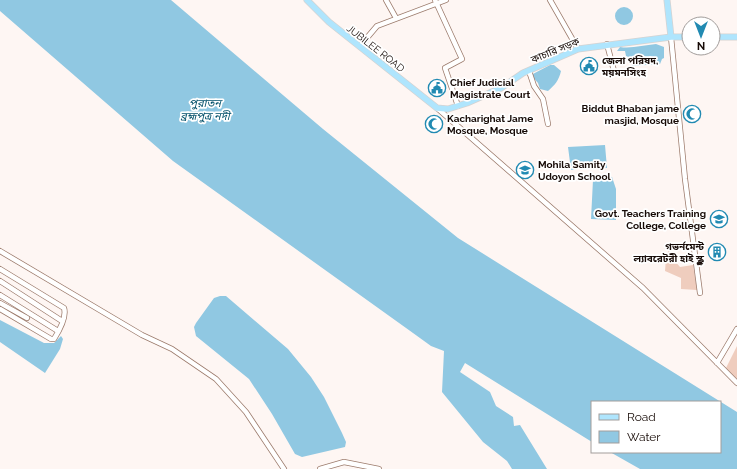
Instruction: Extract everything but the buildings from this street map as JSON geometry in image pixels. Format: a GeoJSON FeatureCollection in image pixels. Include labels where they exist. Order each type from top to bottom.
{"type":"FeatureCollection","features":[{"type":"Feature","properties":{"kind":"main road","name":"JUBILEE ROAD"},"geometry":{"type":"LineString","coordinates":[[307,0],[329,22],[437,108]]}},
{"type":"Feature","properties":{"kind":"main road"},"geometry":{"type":"LineString","coordinates":[[667,0],[670,37]]}},
{"type":"Feature","properties":{"kind":"main road","name":"কাচারি সড়ক"},"geometry":{"type":"LineString","coordinates":[[437,108],[448,109],[458,106],[501,88],[529,71],[578,49],[607,44],[670,37],[681,38]]}},
{"type":"Feature","properties":{"kind":"main road"},"geometry":{"type":"LineString","coordinates":[[721,37],[737,37]]}},
{"type":"Feature","properties":{"kind":"street"},"geometry":{"type":"LineString","coordinates":[[386,0],[396,18]]}},
{"type":"Feature","properties":{"kind":"street"},"geometry":{"type":"LineString","coordinates":[[360,46],[377,26],[435,2],[446,0]]}},
{"type":"Feature","properties":{"kind":"street"},"geometry":{"type":"LineString","coordinates":[[550,0],[578,49]]}},
{"type":"Feature","properties":{"kind":"street"},"geometry":{"type":"LineString","coordinates":[[435,2],[462,59],[445,68],[458,106]]}},
{"type":"Feature","properties":{"kind":"street"},"geometry":{"type":"LineString","coordinates":[[670,37],[685,179],[700,293]]}},
{"type":"Feature","properties":{"kind":"street"},"geometry":{"type":"LineString","coordinates":[[607,44],[614,71]]}},
{"type":"Feature","properties":{"kind":"street"},"geometry":{"type":"LineString","coordinates":[[529,71],[534,86],[543,99],[548,124]]}},
{"type":"Feature","properties":{"kind":"street"},"geometry":{"type":"LineString","coordinates":[[437,108],[642,288],[737,383]]}},
{"type":"Feature","properties":{"kind":"street"},"geometry":{"type":"LineString","coordinates":[[0,250],[142,334],[172,349],[216,379],[246,412],[284,469]]}},
{"type":"Feature","properties":{"kind":"street"},"geometry":{"type":"LineString","coordinates":[[0,269],[64,308],[65,314],[58,331],[54,338],[51,339],[0,309]]}},
{"type":"Feature","properties":{"kind":"street"},"geometry":{"type":"LineString","coordinates":[[0,281],[62,321]]}},
{"type":"Feature","properties":{"kind":"street"},"geometry":{"type":"LineString","coordinates":[[0,295],[58,331]]}},
{"type":"Feature","properties":{"kind":"street"},"geometry":{"type":"LineString","coordinates":[[0,303],[27,318]]}},
{"type":"Feature","properties":{"kind":"street"},"geometry":{"type":"LineString","coordinates":[[716,363],[737,329]]}},
{"type":"Feature","properties":{"kind":"street"},"geometry":{"type":"LineString","coordinates":[[320,469],[344,462],[379,469]]}},
{"type":"Feature","properties":{"kind":"shaded area"},"geometry":{"type":"Polygon","coordinates":[[[669,249],[674,260],[680,267],[693,265],[697,290],[681,289],[681,278],[665,271],[666,258],[669,249]]]}},
{"type":"Feature","properties":{"kind":"shaded area"},"geometry":{"type":"Polygon","coordinates":[[[737,346],[737,379],[726,368],[737,346]]]}},
{"type":"Feature","properties":{"kind":"water","name":"পুরাতন ব্রহ্মপুত্র নদী"},"geometry":{"type":"Polygon","coordinates":[[[0,0],[171,0],[323,129],[458,238],[719,401],[591,401],[591,441],[465,363],[460,372],[490,392],[496,406],[513,417],[514,426],[520,425],[547,469],[512,469],[507,461],[483,442],[442,392],[444,351],[431,346],[173,161],[0,11],[0,0]]]}},
{"type":"Feature","properties":{"kind":"water"},"geometry":{"type":"Polygon","coordinates":[[[624,7],[630,10],[633,16],[630,22],[624,25],[618,22],[615,16],[618,10],[624,7]]]}},
{"type":"Feature","properties":{"kind":"water"},"geometry":{"type":"Polygon","coordinates":[[[656,44],[664,47],[664,58],[660,64],[632,66],[631,58],[626,56],[625,51],[617,51],[620,47],[656,44]]]}},
{"type":"Feature","properties":{"kind":"water"},"geometry":{"type":"Polygon","coordinates":[[[550,65],[554,65],[561,71],[553,87],[548,91],[540,89],[538,83],[531,75],[550,65]]]}},
{"type":"Feature","properties":{"kind":"water"},"geometry":{"type":"Polygon","coordinates":[[[605,145],[607,168],[594,168],[588,161],[581,168],[571,170],[568,147],[605,145]]]}},
{"type":"Feature","properties":{"kind":"water"},"geometry":{"type":"Polygon","coordinates":[[[604,176],[612,177],[616,189],[616,220],[591,219],[593,180],[604,176]]]}},
{"type":"Feature","properties":{"kind":"water"},"geometry":{"type":"Polygon","coordinates":[[[226,296],[288,349],[311,377],[324,397],[346,442],[345,447],[302,457],[295,454],[272,414],[249,379],[196,336],[194,327],[196,323],[214,298],[226,296]]]}},
{"type":"Feature","properties":{"kind":"water"},"geometry":{"type":"Polygon","coordinates":[[[0,320],[44,343],[54,343],[61,336],[63,339],[60,349],[45,373],[0,342],[0,320]]]}},
{"type":"Feature","properties":{"kind":"water","name":"পুরাতন ব্রহ্মপুত্র নদী"},"geometry":{"type":"Polygon","coordinates":[[[721,402],[737,412],[737,469],[640,469],[612,453],[721,453],[721,402]]]}},
{"type":"Feature","properties":{"kind":"place","name":"জেলা পরিষদ, ময়মনসিংহ"},"geometry":{"type":"Point","coordinates":[589,66]}},
{"type":"Feature","properties":{"kind":"place","name":"Chief Judicial Magistrate Court"},"geometry":{"type":"Point","coordinates":[437,88]}},
{"type":"Feature","properties":{"kind":"place","name":"Biddut Bhaban jame masjid, Mosque"},"geometry":{"type":"Point","coordinates":[692,114]}},
{"type":"Feature","properties":{"kind":"place","name":"Kacharighat Jame Mosque, Mosque"},"geometry":{"type":"Point","coordinates":[434,124]}},
{"type":"Feature","properties":{"kind":"place","name":"Mohila Samity Udoyon School"},"geometry":{"type":"Point","coordinates":[525,170]}},
{"type":"Feature","properties":{"kind":"place","name":"Govt. Teachers Training College, College"},"geometry":{"type":"Point","coordinates":[719,219]}},
{"type":"Feature","properties":{"kind":"place","name":"গভর্নমেন্ট ল্যাবরেটরী হাই স্কুল"},"geometry":{"type":"Point","coordinates":[717,252]}}]}
